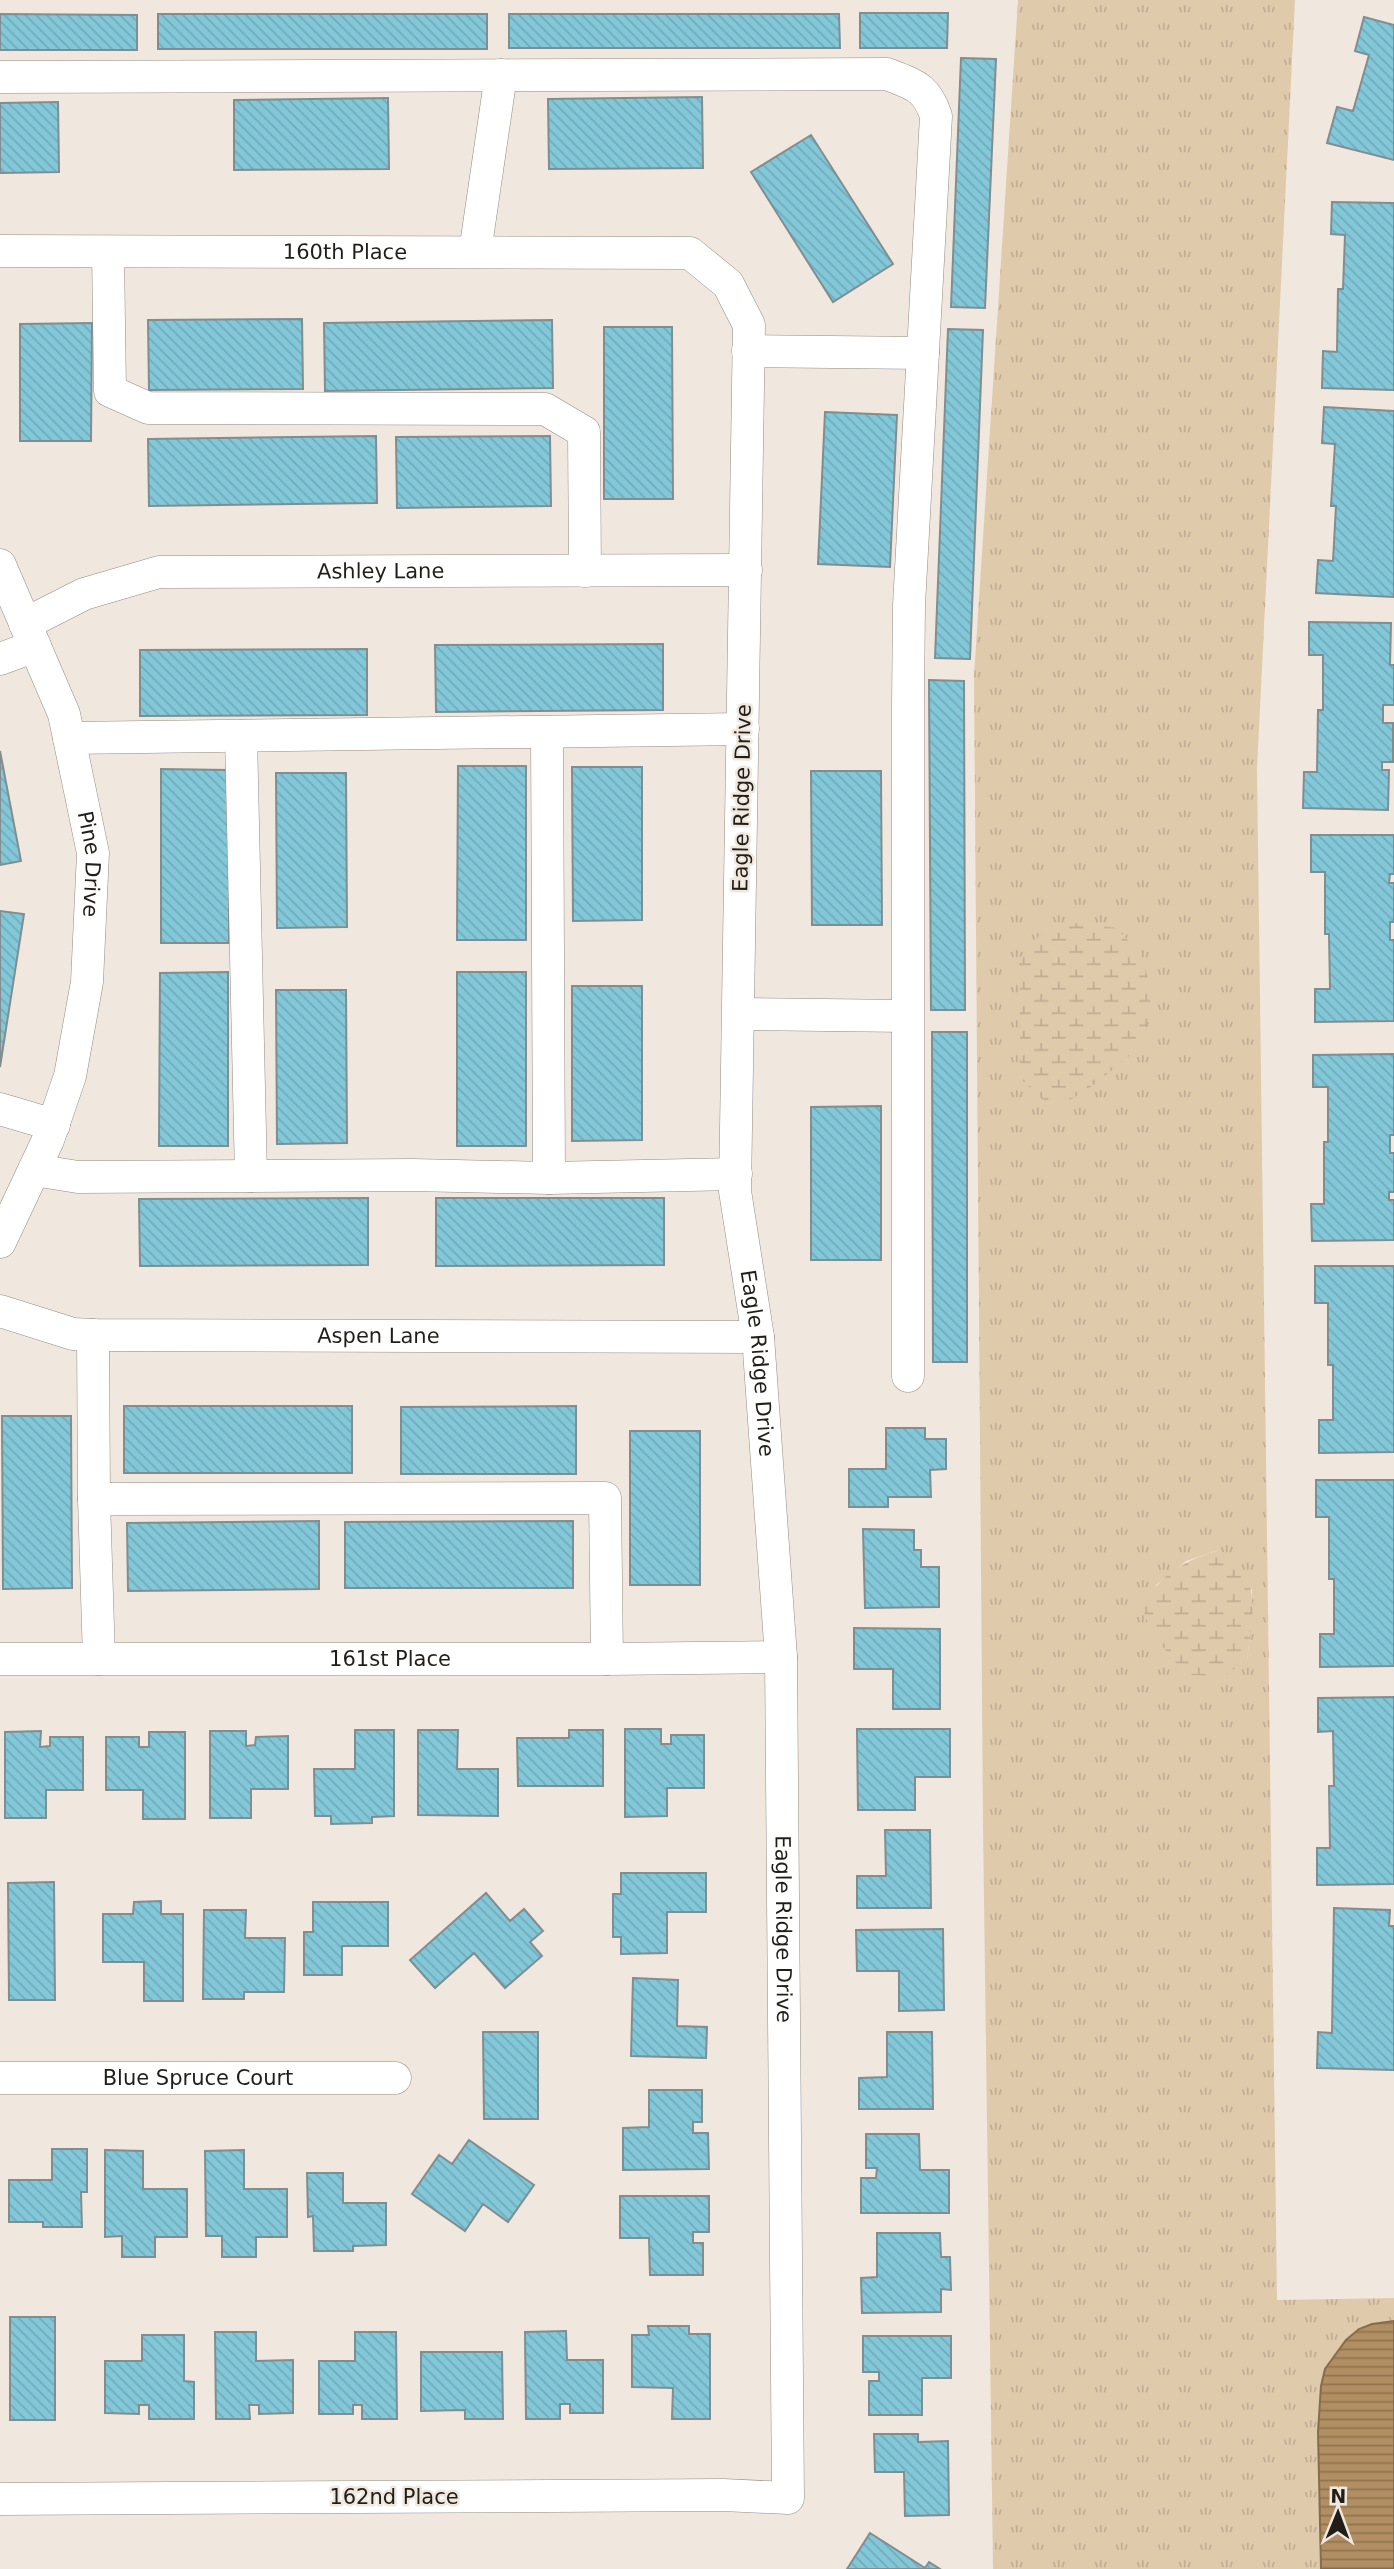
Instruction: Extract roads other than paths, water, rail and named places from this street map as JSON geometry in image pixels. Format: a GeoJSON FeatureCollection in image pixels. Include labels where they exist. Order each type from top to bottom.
{"type":"FeatureCollection","features":[{"type":"Feature","properties":{"kind":"street"},"geometry":{"type":"LineString","coordinates":[[0,77],[887,74],[914,85],[930,98],[936,116],[909,605],[906,1016],[908,1376]]}},
{"type":"Feature","properties":{"kind":"street"},"geometry":{"type":"LineString","coordinates":[[475,252],[501,75]]}},
{"type":"Feature","properties":{"kind":"street","name":"160th Place"},"geometry":{"type":"LineString","coordinates":[[0,251],[690,253]]}},
{"type":"Feature","properties":{"kind":"street"},"geometry":{"type":"LineString","coordinates":[[108,252],[110,391],[148,408],[545,409],[584,432],[584,570]]}},
{"type":"Feature","properties":{"kind":"street","name":"Eagle Ridge Drive"},"geometry":{"type":"LineString","coordinates":[[690,253],[728,284],[749,325],[736,1191],[758,1337],[781,1657],[788,2498]]}},
{"type":"Feature","properties":{"kind":"street"},"geometry":{"type":"LineString","coordinates":[[748,351],[923,353]]}},
{"type":"Feature","properties":{"kind":"street","name":"Pine Drive"},"geometry":{"type":"LineString","coordinates":[[0,565],[64,714],[93,853],[87,982],[70,1076],[54,1125],[0,1242]]}},
{"type":"Feature","properties":{"kind":"street","name":"Ashley Lane"},"geometry":{"type":"LineString","coordinates":[[0,659],[84,594],[159,572],[746,570]]}},
{"type":"Feature","properties":{"kind":"street"},"geometry":{"type":"LineString","coordinates":[[69,738],[743,729]]}},
{"type":"Feature","properties":{"kind":"street"},"geometry":{"type":"LineString","coordinates":[[547,732],[549,1178]]}},
{"type":"Feature","properties":{"kind":"street"},"geometry":{"type":"LineString","coordinates":[[241,736],[251,1176]]}},
{"type":"Feature","properties":{"kind":"street"},"geometry":{"type":"LineString","coordinates":[[738,1014],[906,1016]]}},
{"type":"Feature","properties":{"kind":"street"},"geometry":{"type":"LineString","coordinates":[[0,1109],[54,1125]]}},
{"type":"Feature","properties":{"kind":"street"},"geometry":{"type":"LineString","coordinates":[[33,1170],[78,1177],[413,1175],[549,1178],[736,1174]]}},
{"type":"Feature","properties":{"kind":"street","name":"Aspen Lane"},"geometry":{"type":"LineString","coordinates":[[0,1311],[73,1334],[93,1335],[758,1337]]}},
{"type":"Feature","properties":{"kind":"street"},"geometry":{"type":"LineString","coordinates":[[93,1335],[99,1659]]}},
{"type":"Feature","properties":{"kind":"street"},"geometry":{"type":"LineString","coordinates":[[94,1499],[606,1498],[607,1660]]}},
{"type":"Feature","properties":{"kind":"street","name":"161st Place"},"geometry":{"type":"LineString","coordinates":[[0,1659],[607,1660],[781,1657]]}},
{"type":"Feature","properties":{"kind":"street","name":"Blue Spruce Court"},"geometry":{"type":"LineString","coordinates":[[0,2078],[395,2078]]}},
{"type":"Feature","properties":{"kind":"street","name":"162nd Place"},"geometry":{"type":"LineString","coordinates":[[0,2499],[709,2495],[788,2498]]}}]}
